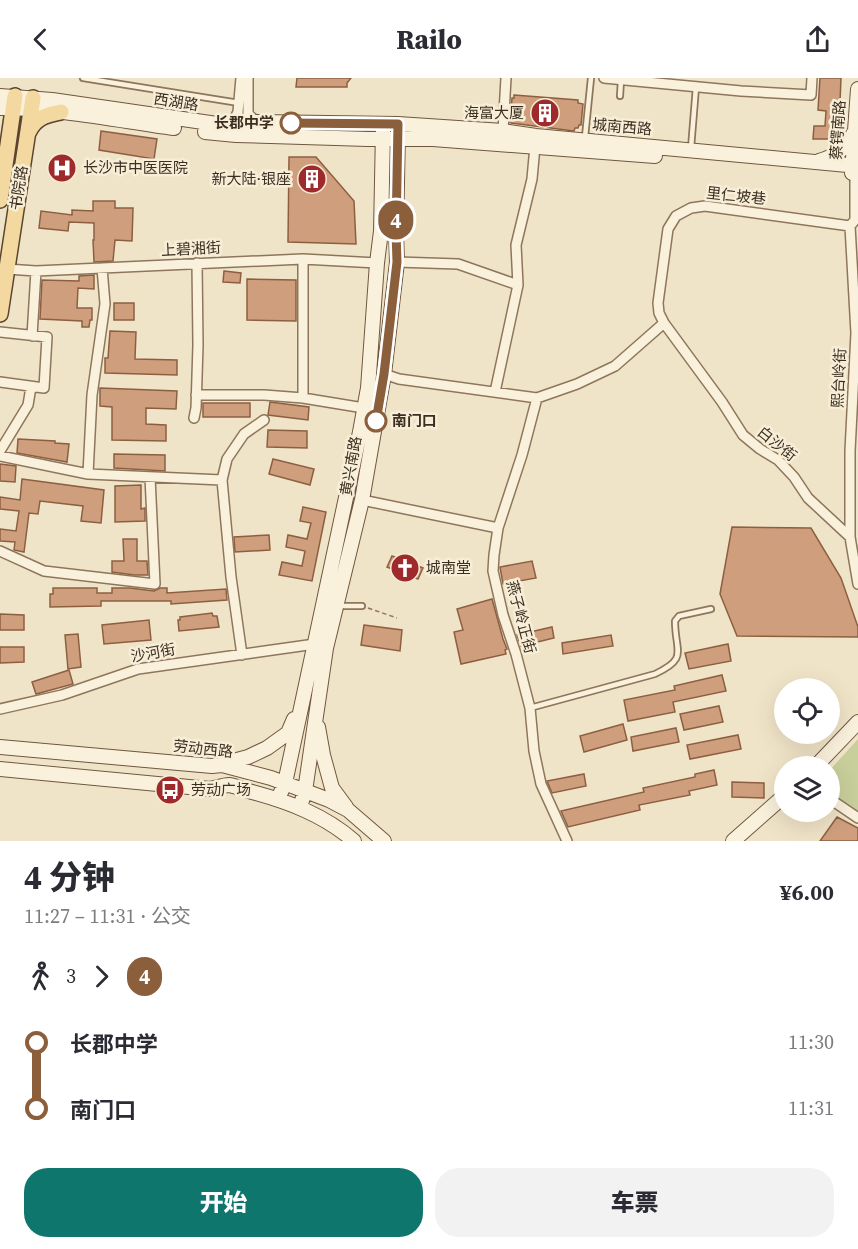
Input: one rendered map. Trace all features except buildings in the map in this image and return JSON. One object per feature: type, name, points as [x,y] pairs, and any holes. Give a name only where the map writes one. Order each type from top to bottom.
[{"type":"main road","name":"蔡锷南路","points":[[855,171],[858,89]]},
{"type":"main road","name":"西湖路","points":[[7,102],[210,124],[257,122],[383,124]]},
{"type":"main road","name":"书院路","points":[[0,200],[4,177],[7,102]]},
{"type":"main road","name":"西湖路","points":[[32,104],[60,112],[236,135],[383,140]]},
{"type":"main road","name":"书院路","points":[[0,314],[32,104]]},
{"type":"main road","points":[[27,136],[30,127],[42,116],[60,112]]},
{"type":"main road","name":"城南西路","points":[[383,124],[503,132],[815,162],[855,171]]},
{"type":"main road","name":"黄兴南路","points":[[300,807],[305,791],[326,648],[362,500],[371,409],[368,388],[381,231],[383,124]]},
{"type":"main road","name":"黄兴南路","points":[[278,799],[285,783],[315,644],[371,409],[384,374],[397,262],[398,124]]},
{"type":"main road","points":[[815,162],[837,154],[851,140],[855,130]]},
{"type":"main road","name":"城南西路","points":[[383,140],[433,138],[855,171]]},
{"type":"main road","points":[[397,168],[402,154],[410,146],[433,138]]},
{"type":"main road","points":[[349,139],[360,141],[371,147],[383,166]]},
{"type":"main road","points":[[0,148],[4,177]]},
{"type":"main road","points":[[222,765],[267,748],[288,733],[303,701]]},
{"type":"main road","points":[[317,707],[319,735],[332,788],[348,810]]},
{"type":"main road","points":[[826,756],[858,722]]},
{"type":"main road","points":[[835,756],[858,733]]},
{"type":"main road","name":"劳动西路","points":[[0,747],[212,766],[222,765],[285,783],[329,800],[348,810],[384,841]]},
{"type":"main road","points":[[0,769],[210,789],[228,785],[300,807],[340,829],[354,841]]},
{"type":"main road","points":[[733,841],[774,805]]},
{"type":"main road","points":[[744,841],[774,814]]},
{"type":"street","points":[[232,124],[237,116],[241,78]]},
{"type":"street","points":[[249,78],[248,112],[257,122]]},
{"type":"street","points":[[503,132],[507,78]]},
{"type":"street","points":[[604,78],[811,95],[812,78]]},
{"type":"street","points":[[495,392],[518,285],[516,245],[530,189],[535,146]]},
{"type":"street","name":"熙台岭街","points":[[855,171],[855,220],[850,226],[856,333],[850,451],[850,537],[858,584]]},
{"type":"street","name":"里仁坡巷","points":[[664,323],[659,313],[658,303],[668,229],[676,216],[691,208],[705,206],[850,226]]},
{"type":"street","points":[[303,259],[303,398]]},
{"type":"street","name":"上碧湘街","points":[[7,269],[36,271],[303,259],[377,262]]},
{"type":"street","points":[[397,262],[458,264],[518,285]]},
{"type":"street","points":[[194,418],[198,345],[197,263]]},
{"type":"street","points":[[88,474],[92,395],[105,304],[102,268]]},
{"type":"street","points":[[32,336],[36,271]]},
{"type":"street","points":[[384,374],[399,379],[537,398],[578,384],[615,366],[664,323]]},
{"type":"street","name":"白沙街","points":[[664,323],[722,402],[742,435],[778,460],[794,477],[808,498],[850,537]]},
{"type":"street","points":[[0,332],[47,337],[44,388],[0,382]]},
{"type":"street","points":[[0,451],[28,405],[32,387]]},
{"type":"street","points":[[196,395],[264,395],[303,398],[371,409]]},
{"type":"street","name":"燕子岭正街","points":[[537,398],[522,455],[498,528],[493,571],[503,615],[530,708],[534,751],[541,784],[567,841]]},
{"type":"street","points":[[242,655],[231,577],[222,480],[227,459],[244,434],[264,420]]},
{"type":"street","points":[[0,456],[88,474],[222,480]]},
{"type":"street","points":[[0,551],[44,571],[155,584],[150,477]]},
{"type":"street","points":[[362,500],[498,528]]},
{"type":"street","name":"沙河街","points":[[0,709],[62,695],[138,669],[315,644]]},
{"type":"street","points":[[840,805],[858,818]]},
{"type":"lane","points":[[83,78],[239,102]]},
{"type":"lane","points":[[585,140],[591,78]]},
{"type":"lane","points":[[620,96],[621,80]]},
{"type":"lane","points":[[690,150],[696,87]]},
{"type":"lane","points":[[336,606],[362,606]]},
{"type":"lane","points":[[530,708],[655,674],[671,667],[677,658],[675,621],[679,616],[711,609]]},
{"type":"path","points":[[362,606],[397,618]]},
{"type":"green space","points":[[858,739],[858,812],[840,799],[840,759]]},
{"type":"bus line","name":"4","points":[[291,123],[398,124],[397,262],[376,421]]},
{"type":"place","name":"海富大厦","points":[[545,113]]},
{"type":"place","name":"长郡中学","points":[[291,123]]},
{"type":"place","name":"长沙市中医医院","points":[[62,168]]},
{"type":"place","name":"新大陆·银座","points":[[312,179]]},
{"type":"place","name":"南门口","points":[[376,421]]},
{"type":"place","name":"城南堂","points":[[405,568]]},
{"type":"place","name":"劳动广场","points":[[170,790]]}]
